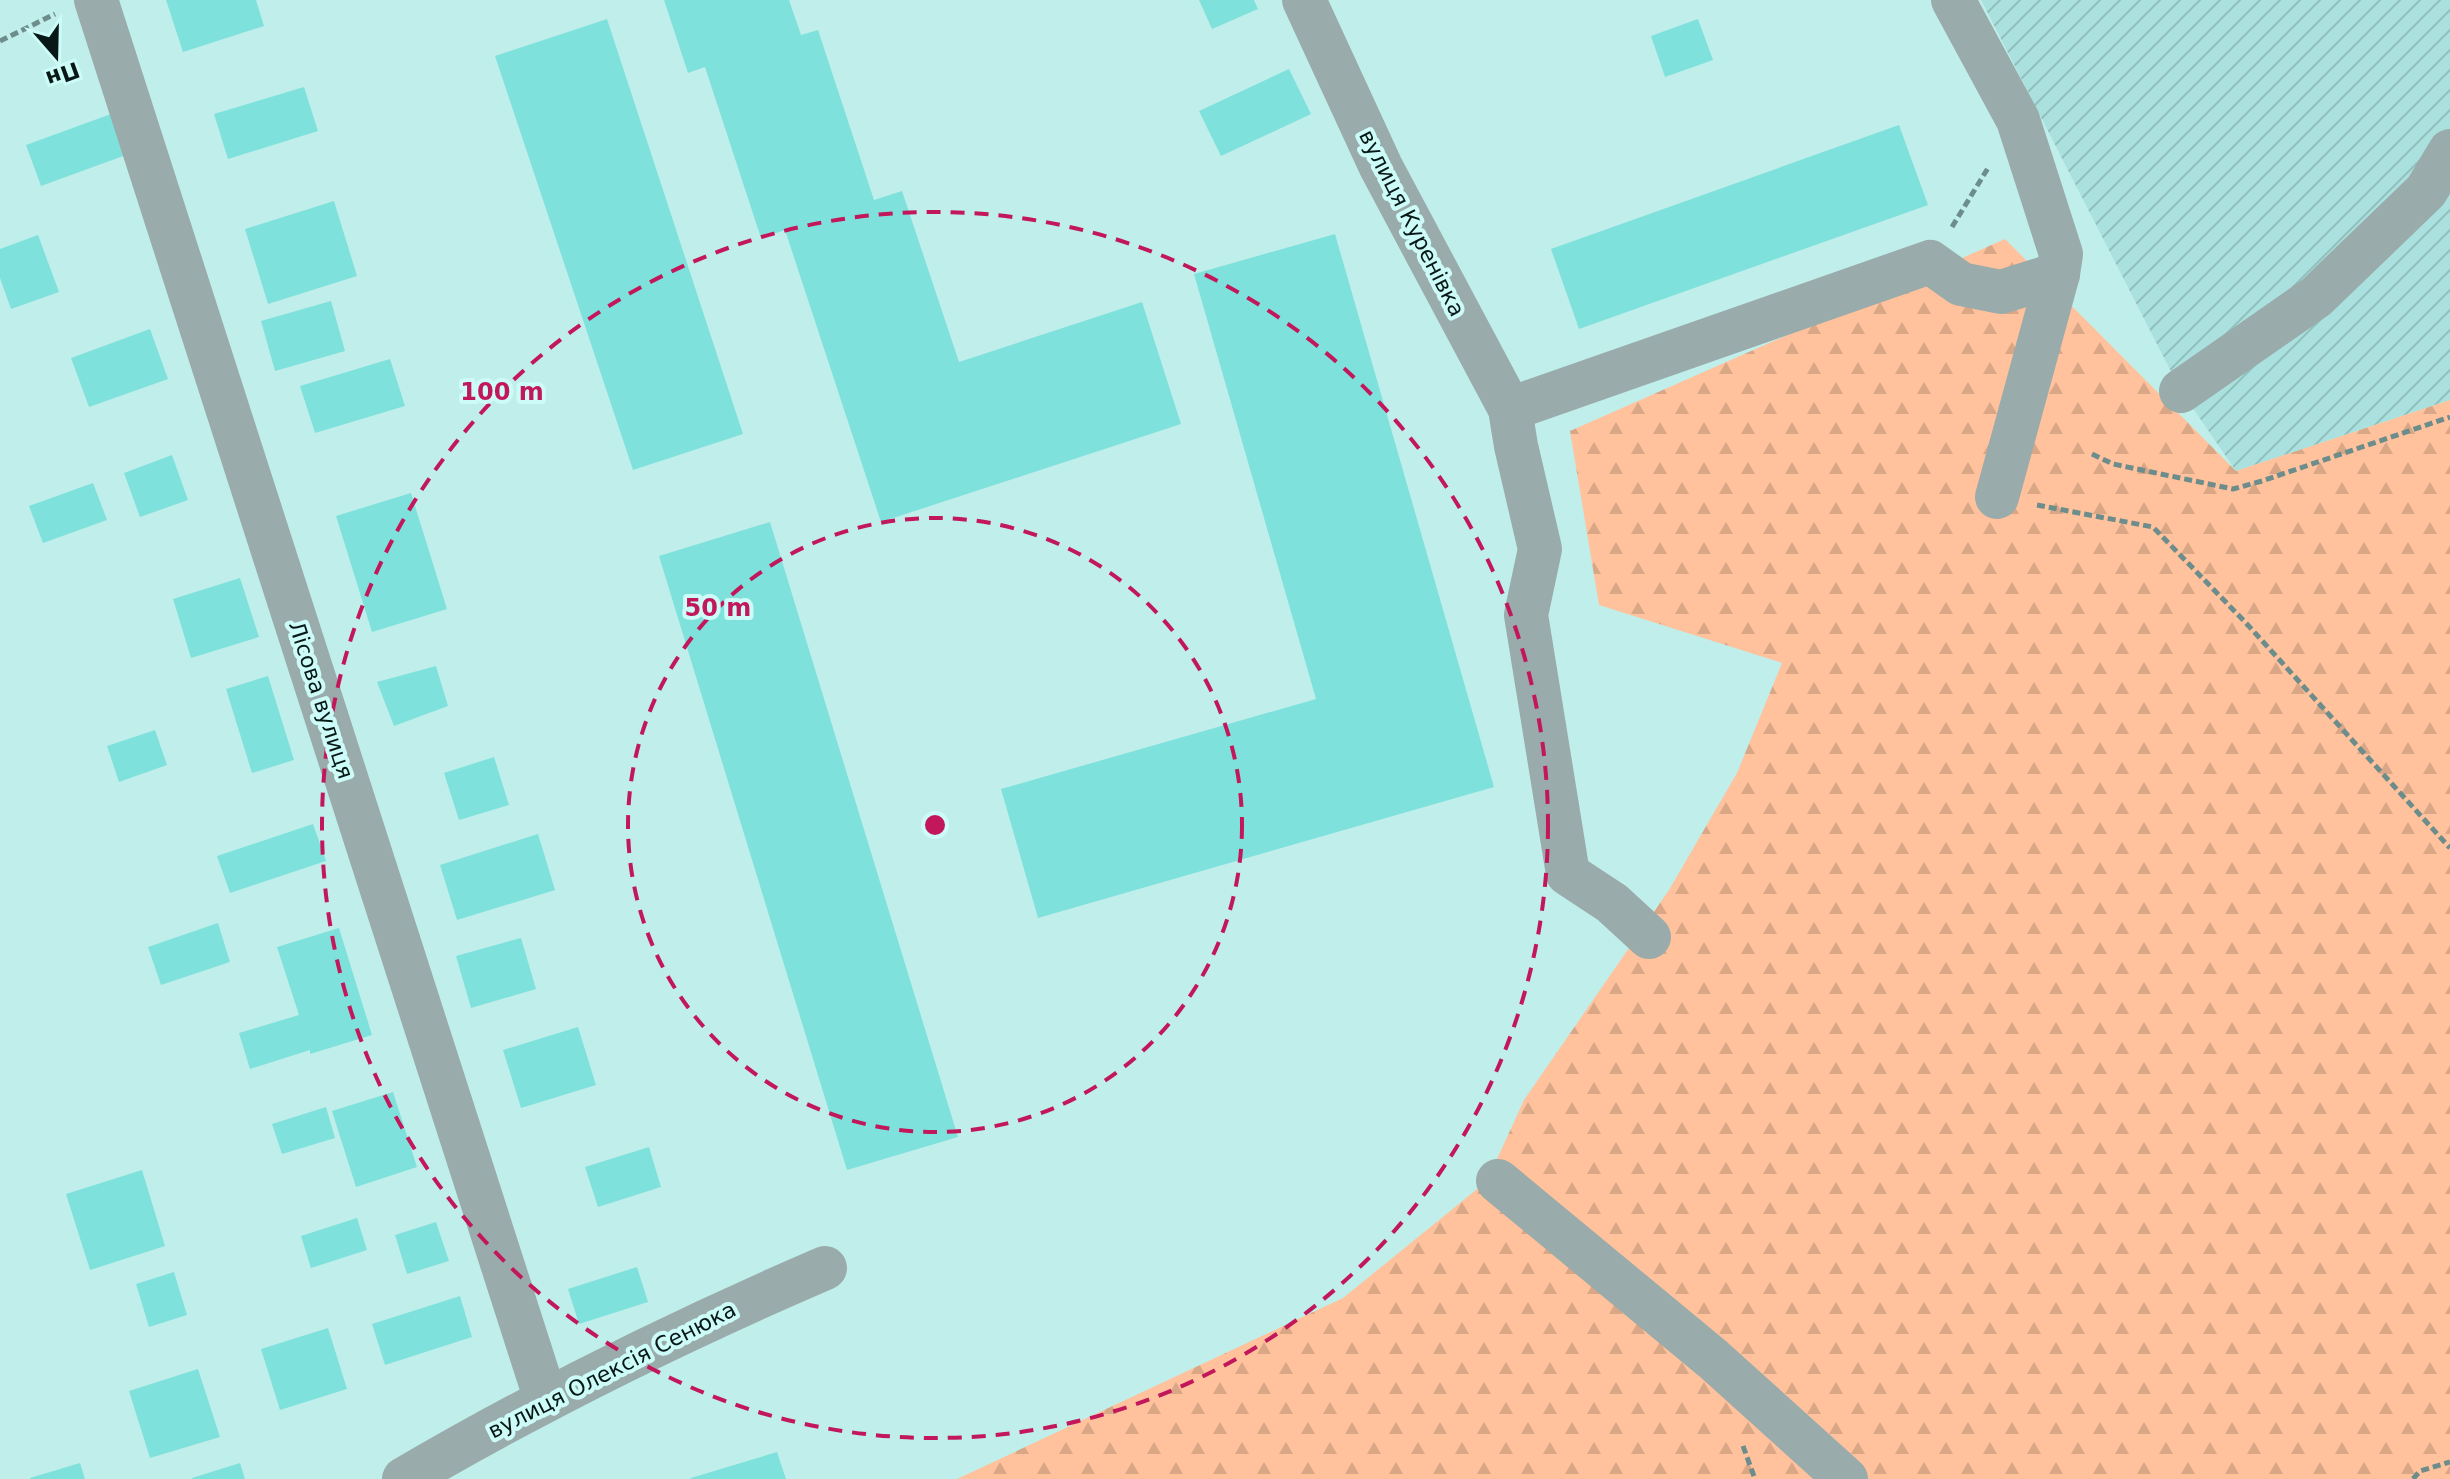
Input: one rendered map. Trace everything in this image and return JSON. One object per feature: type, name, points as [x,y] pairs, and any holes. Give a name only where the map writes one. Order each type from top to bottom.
[{"type":"street","name":"вулиця Куренівка","points":[[1304,0],[1381,167],[1513,428],[1540,549],[1526,615],[1568,874],[1612,903],[1649,937]]},
{"type":"street","points":[[1953,0],[2018,120],[2061,254],[1997,497]]},
{"type":"street","name":"Лісова вулиця","points":[[76,7],[546,1400]]},
{"type":"street","points":[[2181,391],[2316,297],[2426,191],[2450,151]]},
{"type":"street","points":[[1513,428],[1930,262],[1961,284],[2001,292],[2058,274]]},
{"type":"street","points":[[1498,1181],[1713,1359],[1846,1479]]},
{"type":"street","name":"вулиця Олексія Сенюка","points":[[404,1479],[546,1400],[753,1299],[825,1268]]},
{"type":"path","points":[[0,41],[76,7]]},
{"type":"path","points":[[1930,262],[2018,120]]},
{"type":"path","points":[[2092,454],[2113,464],[2233,489],[2450,417]]},
{"type":"path","points":[[1997,497],[2153,527],[2246,623],[2450,848]]},
{"type":"path","points":[[2413,1479],[2420,1471],[2450,1462]]},
{"type":"shaded area","points":[[1981,0],[2450,0],[2450,400],[2236,471],[2181,391]]},
{"type":"green space","points":[[2005,239],[2236,471],[2450,400],[2450,1479],[957,1479],[1343,1298],[1487,1181],[1524,1100],[1669,890],[1737,773],[1782,663],[1599,605],[1570,431]]},
{"type":"building","points":[[166,0],[256,0],[264,26],[183,52]]},
{"type":"building","points":[[664,0],[789,0],[801,35],[818,30],[874,200],[902,191],[959,362],[1142,302],[1181,424],[881,522],[785,230],[761,238],[705,67],[688,73]]},
{"type":"building","points":[[1199,0],[1254,0],[1258,9],[1212,29]]},
{"type":"building","points":[[607,19],[743,434],[633,470],[495,56]]},
{"type":"building","points":[[1698,19],[1713,60],[1665,77],[1651,36]]},
{"type":"building","points":[[1289,69],[1311,114],[1221,156],[1199,111]]},
{"type":"building","points":[[304,87],[318,131],[228,159],[214,114]]},
{"type":"building","points":[[111,114],[126,155],[41,186],[26,145]]},
{"type":"building","points":[[1899,125],[1928,205],[1579,329],[1551,249]]},
{"type":"building","points":[[334,201],[357,276],[268,304],[245,229]]},
{"type":"building","points":[[1335,234],[1494,787],[1038,918],[1001,789],[1316,699],[1194,274]]},
{"type":"building","points":[[38,235],[59,292],[11,309],[0,278],[0,249]]},
{"type":"building","points":[[331,301],[345,351],[275,371],[261,321]]},
{"type":"building","points":[[150,329],[168,379],[89,407],[71,358]]},
{"type":"building","points":[[390,359],[405,406],[315,433],[300,386]]},
{"type":"building","points":[[172,455],[188,500],[140,517],[124,473]]},
{"type":"building","points":[[93,483],[107,520],[43,543],[29,506]]},
{"type":"building","points":[[411,493],[447,609],[372,632],[336,516]]},
{"type":"building","points":[[770,522],[958,1137],[847,1170],[659,556]]},
{"type":"building","points":[[240,578],[259,637],[191,658],[173,599]]},
{"type":"building","points":[[436,666],[448,706],[394,726],[377,682]]},
{"type":"building","points":[[268,676],[294,760],[252,773],[226,689]]},
{"type":"building","points":[[155,730],[167,765],[119,782],[107,746]]},
{"type":"building","points":[[494,757],[509,805],[459,820],[444,773]]},
{"type":"building","points":[[313,824],[326,861],[230,893],[217,856]]},
{"type":"building","points":[[538,834],[555,890],[457,920],[440,865]]},
{"type":"building","points":[[218,923],[230,962],[161,985],[148,947]]},
{"type":"building","points":[[339,928],[372,1035],[250,1069],[239,1033],[299,1015],[277,947]]},
{"type":"building","points":[[521,938],[536,989],[471,1008],[456,956]]},
{"type":"building","points":[[578,1027],[596,1085],[521,1108],[503,1050]]},
{"type":"building","points":[[393,1092],[417,1167],[356,1187],[332,1111]]},
{"type":"building","points":[[326,1107],[335,1138],[282,1154],[272,1124]]},
{"type":"building","points":[[649,1147],[661,1187],[598,1207],[585,1167]]},
{"type":"building","points":[[142,1170],[165,1246],[90,1270],[66,1194]]},
{"type":"building","points":[[357,1218],[367,1250],[311,1268],[301,1236]]},
{"type":"building","points":[[436,1222],[449,1261],[407,1274],[395,1235]]},
{"type":"building","points":[[637,1267],[648,1302],[579,1324],[568,1289]]},
{"type":"building","points":[[174,1272],[187,1315],[149,1327],[136,1284]]},
{"type":"building","points":[[460,1296],[472,1337],[385,1365],[372,1324]]},
{"type":"building","points":[[328,1328],[347,1389],[280,1410],[261,1349]]},
{"type":"building","points":[[198,1369],[220,1437],[150,1458],[129,1391]]},
{"type":"building","points":[[777,1452],[786,1479],[691,1479],[691,1478]]},
{"type":"building","points":[[80,1463],[85,1479],[30,1479],[30,1478]]},
{"type":"building","points":[[240,1463],[245,1479],[192,1479],[192,1478]]}]
